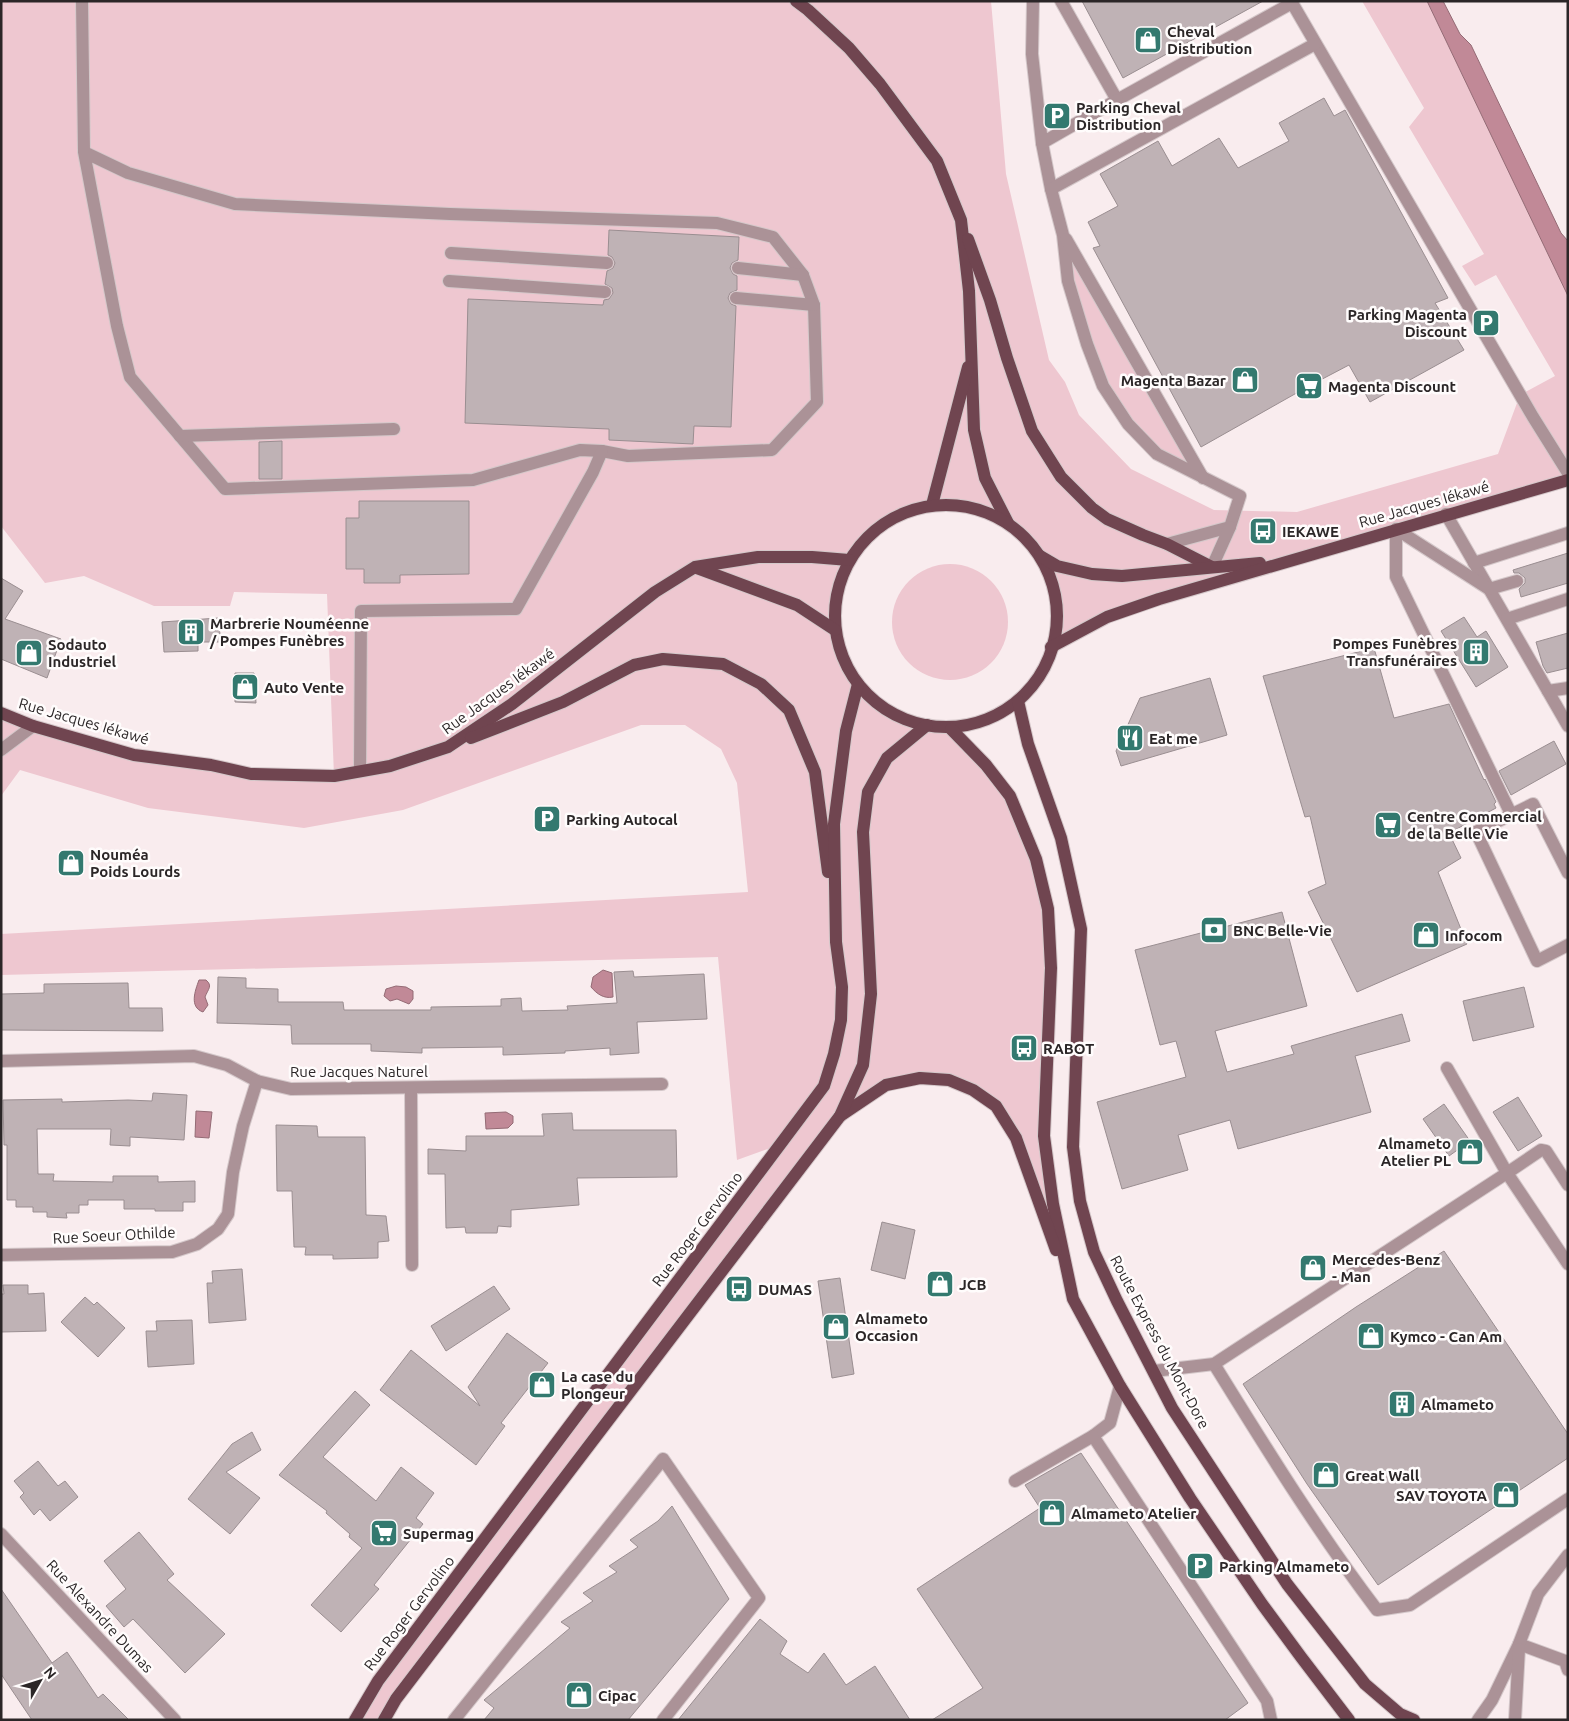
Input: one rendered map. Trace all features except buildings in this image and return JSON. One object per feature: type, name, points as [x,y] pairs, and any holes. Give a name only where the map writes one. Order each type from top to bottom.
[{"type":"main road","points":[[796,1],[849,48],[880,84],[937,161],[990,300],[1007,358],[1032,431],[1060,477],[1092,508],[1107,519],[1167,544],[1212,568]]},
{"type":"main road","points":[[961,220],[969,291],[974,430],[985,478],[1010,526]]},
{"type":"main road","points":[[932,505],[971,355]]},
{"type":"main road","name":"Rue Jacques Iékawé","points":[[1290,560],[1568,480]]},
{"type":"main road","points":[[932,505],[957,505],[994,516],[1010,526],[1021,534],[1039,556],[1050,575],[1057,613],[1055,636],[1039,674],[1018,701],[982,722],[951,729],[927,725],[888,711],[858,684],[841,654],[835,630],[837,592],[849,560],[883,523],[910,510],[932,505]]},
{"type":"main road","points":[[1039,556],[1057,566],[1092,574],[1122,576],[1290,560]]},
{"type":"main road","name":"Rue Jacques Iékawé","points":[[1,713],[33,726],[134,755],[211,764],[251,774],[334,776],[390,766],[448,747],[512,704],[655,592],[695,567],[758,557],[812,557],[849,560]]},
{"type":"main road","points":[[1051,648],[1107,616],[1290,560]]},
{"type":"main road","points":[[695,567],[797,605],[835,630]]},
{"type":"main road","points":[[448,747],[563,702],[634,665],[663,659],[722,664],[761,684],[789,710],[815,772],[836,942]]},
{"type":"main road","name":"Rue Roger Gervolino","points":[[355,1720],[378,1681],[824,1086],[834,1054],[841,1020],[842,987],[836,942],[834,824],[846,731],[858,684]]},
{"type":"main road","name":"Route Express du Mont-Dore","points":[[1018,701],[1028,744],[1060,838],[1081,929],[1073,1147],[1080,1201],[1094,1252],[1172,1408],[1287,1584],[1365,1684],[1400,1714],[1414,1720]]},
{"type":"main road","points":[[384,1720],[396,1699],[840,1116],[863,1065],[871,994],[863,832],[868,792],[887,758],[927,725]]},
{"type":"main road","points":[[951,729],[986,765],[1010,796],[1036,859],[1048,909],[1051,968],[1044,1136],[1053,1204],[1073,1299]]},
{"type":"main road","points":[[840,1116],[886,1085],[920,1078],[949,1080],[974,1090],[996,1106],[1016,1138],[1073,1299],[1120,1386],[1190,1498],[1262,1604],[1301,1658],[1350,1720]]},
{"type":"street","points":[[82,1],[84,152],[117,326],[130,377],[225,489],[473,480],[580,450],[602,451],[628,456],[772,450],[817,402],[814,305],[803,276],[773,237],[717,223],[450,214],[235,204],[128,173],[84,152]]},
{"type":"street","points":[[1033,1],[1032,54],[1042,143],[1063,235],[1068,280],[1086,344],[1103,386],[1128,424],[1157,454],[1240,496],[1230,527],[1212,568]]},
{"type":"street","points":[[1061,1],[1117,100]]},
{"type":"street","points":[[1042,143],[1292,2],[1314,44],[1568,472]]},
{"type":"street","points":[[1051,189],[1314,44]]},
{"type":"street","points":[[1063,235],[1204,479]]},
{"type":"street","points":[[451,253],[607,263]]},
{"type":"street","points":[[738,268],[803,276]]},
{"type":"street","points":[[449,281],[604,292]]},
{"type":"street","points":[[736,298],[814,305]]},
{"type":"street","points":[[180,436],[394,429]]},
{"type":"street","points":[[360,771],[361,611],[516,609],[594,472],[602,451]]},
{"type":"street","points":[[1446,514],[1568,726]]},
{"type":"street","points":[[1167,544],[1230,527]]},
{"type":"street","points":[[1396,529],[1489,589],[1517,581]]},
{"type":"street","points":[[1396,529],[1396,577],[1510,814]]},
{"type":"street","points":[[1474,563],[1568,533]]},
{"type":"street","points":[[1507,620],[1568,599]]},
{"type":"street","points":[[1548,691],[1568,688]]},
{"type":"street","points":[[1,750],[33,726]]},
{"type":"street","points":[[1568,873],[1534,804],[1476,832],[1537,961],[1568,945]]},
{"type":"street","name":"Rue Jacques Naturel","points":[[1,1061],[194,1056],[227,1065],[257,1082],[291,1089],[411,1089],[662,1084]]},
{"type":"street","points":[[1447,1068],[1507,1173],[1568,1264]]},
{"type":"street","name":"Rue Soeur Othilde","points":[[1,1255],[172,1252],[197,1244],[218,1229],[228,1214],[233,1172],[241,1135],[257,1082]]},
{"type":"street","points":[[411,1089],[412,1265]]},
{"type":"street","points":[[1154,1371],[1214,1364],[1541,1150],[1546,1151],[1568,1185]]},
{"type":"street","points":[[1214,1364],[1285,1477],[1348,1572],[1376,1610],[1410,1605],[1568,1499]]},
{"type":"street","points":[[1015,1481],[1093,1436],[1110,1423],[1120,1386]]},
{"type":"street","points":[[1093,1436],[1267,1700],[1271,1720]]},
{"type":"street","points":[[454,1720],[663,1459],[759,1598],[663,1720]]},
{"type":"street","name":"Rue Alexandre Dumas","points":[[1,1534],[175,1720]]},
{"type":"street","points":[[1478,1720],[1492,1700],[1519,1644],[1538,1594],[1568,1554]]},
{"type":"street","points":[[1519,1644],[1565,1661],[1568,1670]]},
{"type":"street","points":[[1515,1720],[1519,1644]]},
{"type":"shaded area","points":[[1,1],[991,1],[1006,174],[1049,360],[1065,382],[1079,415],[1131,469],[1214,510],[1297,512],[1498,454],[1520,395],[1555,376],[1496,275],[1475,286],[1462,266],[1484,254],[1409,127],[1424,108],[1362,1],[1427,1],[1568,296],[1568,480],[1446,514],[1346,538],[1290,560],[1159,599],[1051,647],[1055,636],[1057,613],[1049,575],[1039,556],[1021,534],[994,516],[957,505],[932,505],[910,510],[883,523],[849,560],[837,592],[835,630],[841,654],[858,684],[888,711],[927,725],[951,729],[1010,796],[1048,909],[1044,1136],[1073,1299],[1016,1138],[996,1106],[949,1080],[886,1085],[840,1116],[384,1720],[355,1720],[779,1145],[737,1160],[718,957],[1,975],[1,934],[748,892],[737,783],[721,749],[685,725],[641,725],[403,810],[304,828],[148,808],[20,770],[1,796],[1,713],[134,755],[211,765],[334,776],[327,594],[234,592],[230,606],[154,606],[84,576],[45,583],[1,526]]},
{"type":"shaded area","points":[[1427,1],[1443,1],[1460,34],[1471,45],[1561,233],[1568,241],[1568,296]]},
{"type":"shaded area","points":[[1063,235],[1204,479],[1157,454],[1128,424],[1087,344]]},
{"type":"shaded area","points":[[950,564],[972,568],[991,581],[1004,600],[1008,622],[1004,644],[991,663],[972,676],[950,680],[928,676],[909,663],[896,644],[892,622],[896,600],[909,581],[928,568]]},
{"type":"shaded area","points":[[603,970],[612,973],[613,997],[601,995],[591,987],[593,977]]},
{"type":"shaded area","points":[[199,980],[206,980],[210,986],[205,997],[208,1005],[203,1012],[196,1006],[194,998]]},
{"type":"shaded area","points":[[396,986],[406,987],[413,991],[413,999],[409,1004],[397,999],[390,1001],[384,996],[386,989]]},
{"type":"shaded area","points":[[196,1111],[212,1112],[209,1138],[195,1137]]},
{"type":"shaded area","points":[[506,1112],[513,1116],[513,1123],[508,1128],[486,1129],[485,1113]]},
{"type":"place","name":"Cheval Distribution","points":[[1148,40]]},
{"type":"place","name":"Parking Cheval Distribution","points":[[1057,116]]},
{"type":"place","name":"Parking Magenta Discount","points":[[1486,323]]},
{"type":"place","name":"Magenta Bazar","points":[[1245,380]]},
{"type":"place","name":"Magenta Discount","points":[[1309,386]]},
{"type":"place","name":"IEKAWE","points":[[1263,531]]},
{"type":"place","name":"Marbrerie Nouméenne / Pompes Funèbres","points":[[191,632]]},
{"type":"place","name":"Pompes Funèbres Transfunéraires","points":[[1476,652]]},
{"type":"place","name":"Sodauto Industriel","points":[[29,653]]},
{"type":"place","name":"Auto Vente","points":[[245,687]]},
{"type":"place","name":"Eat me","points":[[1130,738]]},
{"type":"place","name":"Parking Autocal","points":[[547,819]]},
{"type":"place","name":"Centre Commercial de la Belle Vie","points":[[1388,825]]},
{"type":"place","name":"Nouméa Poids Lourds","points":[[71,863]]},
{"type":"place","name":"BNC Belle-Vie","points":[[1214,930]]},
{"type":"place","name":"Infocom","points":[[1426,935]]},
{"type":"place","name":"RABOT","points":[[1024,1048]]},
{"type":"place","name":"Almameto Atelier PL","points":[[1470,1152]]},
{"type":"place","name":"Mercedes-Benz - Man","points":[[1313,1268]]},
{"type":"place","name":"JCB","points":[[940,1284]]},
{"type":"place","name":"DUMAS","points":[[739,1289]]},
{"type":"place","name":"Almameto Occasion","points":[[836,1327]]},
{"type":"place","name":"Kymco - Can Am","points":[[1371,1336]]},
{"type":"place","name":"La case du Plongeur","points":[[542,1385]]},
{"type":"place","name":"Almameto","points":[[1402,1404]]},
{"type":"place","name":"Great Wall","points":[[1326,1475]]},
{"type":"place","name":"SAV TOYOTA","points":[[1506,1495]]},
{"type":"place","name":"Almameto Atelier","points":[[1052,1513]]},
{"type":"place","name":"Supermag","points":[[384,1533]]},
{"type":"place","name":"Parking Almameto","points":[[1200,1566]]},
{"type":"place","name":"Cipac","points":[[579,1695]]}]
